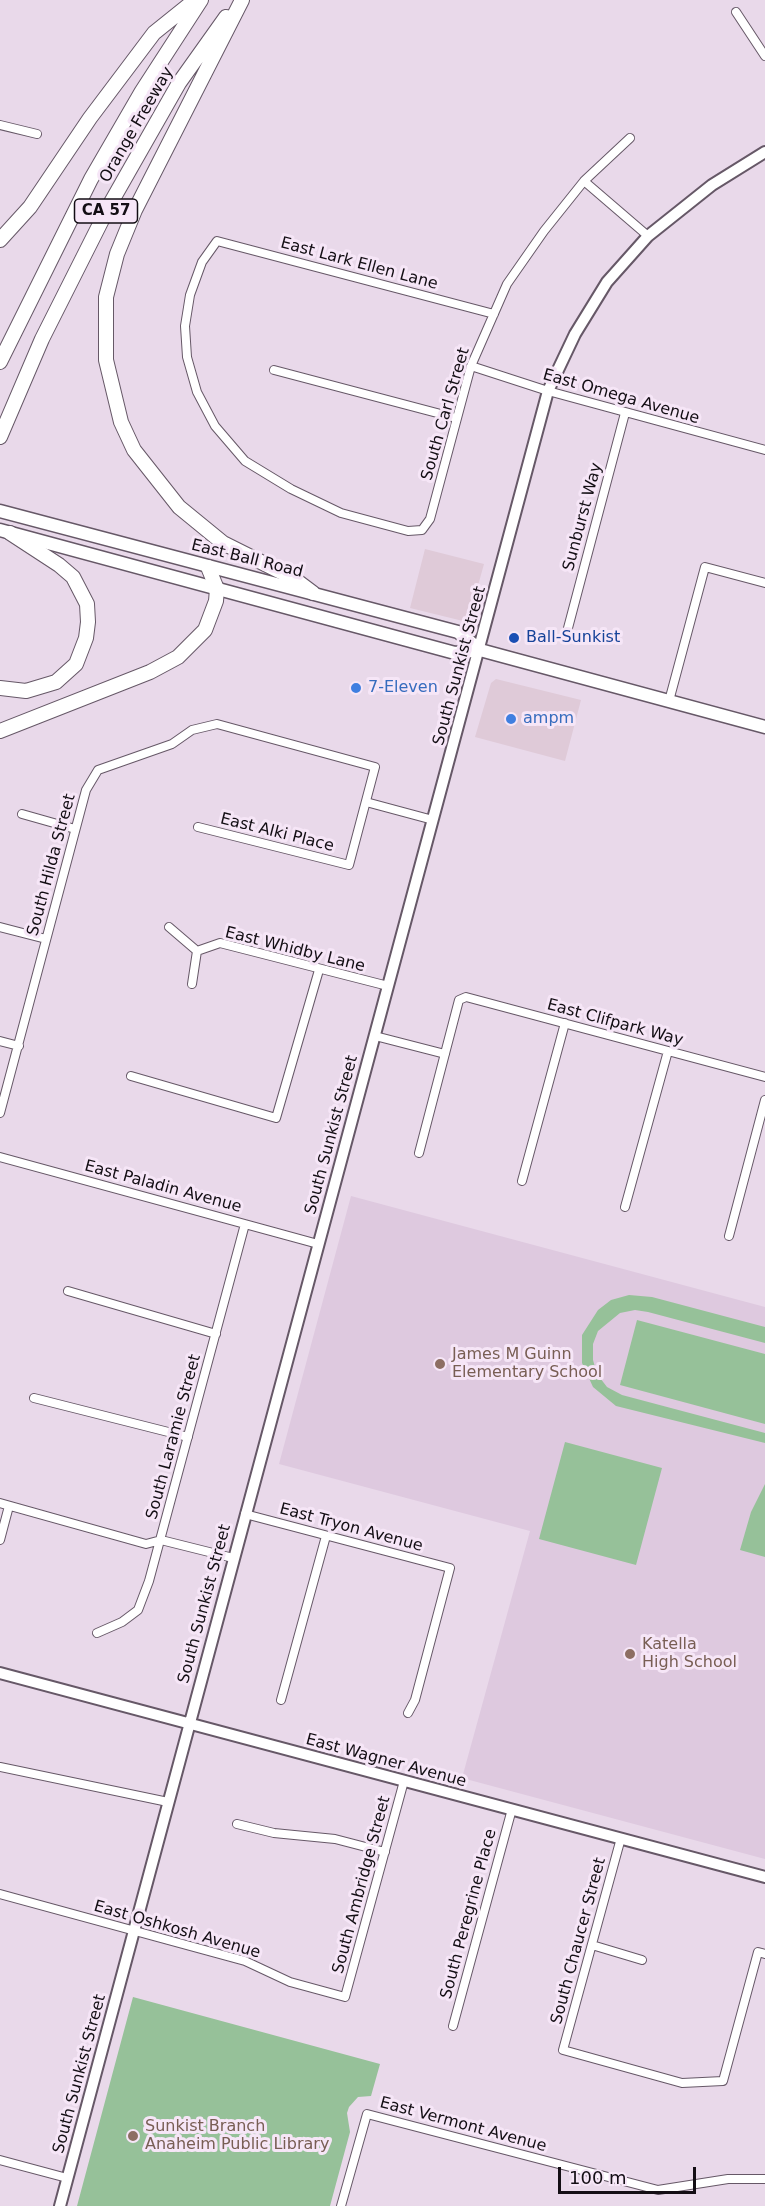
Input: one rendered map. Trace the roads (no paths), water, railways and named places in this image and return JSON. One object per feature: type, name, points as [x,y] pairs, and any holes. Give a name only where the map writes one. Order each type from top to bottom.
[{"type":"highway","points":[[0,240],[30,207],[90,118],[154,33],[195,0]]},
{"type":"highway","name":"Orange Freeway","points":[[0,362],[91,179],[142,91],[201,0]]},
{"type":"highway","name":"Orange Freeway","points":[[1,434],[42,339],[109,206],[179,83],[238,0]]},
{"type":"highway","points":[[242,0],[135,210],[117,254],[106,297],[106,360],[118,413],[134,450],[179,507],[223,543],[293,578],[312,593]]},
{"type":"highway","points":[[0,688],[26,692],[56,682],[76,664],[86,638],[88,622],[87,604],[73,577],[59,565],[5,532]]},
{"type":"highway","points":[[0,731],[150,672],[178,657],[205,630],[217,589],[208,567]]},
{"type":"main road","name":"East Ball Road","points":[[2,512],[458,632],[480,650]]},
{"type":"main road","name":"East Ball Road","points":[[5,532],[455,653],[480,650],[765,727]]},
{"type":"street","points":[[736,12],[765,56]]},
{"type":"street","points":[[0,126],[37,134]]},
{"type":"street","name":"South Carl Street","points":[[422,530],[430,519],[471,366],[507,284],[544,231],[585,181],[630,138]]},
{"type":"street","name":"South Sunkist Street","points":[[60,2206],[548,392],[575,334],[607,282],[648,236],[712,185],[765,152]]},
{"type":"street","points":[[585,181],[648,236]]},
{"type":"street","name":"East Lark Ellen Lane","points":[[422,530],[408,531],[341,513],[291,489],[245,460],[215,426],[197,392],[187,357],[185,326],[190,295],[202,262],[217,241],[494,314]]},
{"type":"street","name":"East Omega Avenue","points":[[471,366],[548,392],[765,450]]},
{"type":"street","points":[[274,370],[456,418]]},
{"type":"street","name":"Sunburst Way","points":[[568,628],[625,413]]},
{"type":"street","points":[[669,701],[705,567],[765,583]]},
{"type":"street","name":"South Hilda Street","points":[[0,1113],[86,790],[98,770],[172,744],[192,730],[217,724],[375,767],[366,802]]},
{"type":"street","points":[[366,802],[433,820]]},
{"type":"street","name":"East Alki Place","points":[[198,827],[349,866],[366,802]]},
{"type":"street","points":[[22,814],[75,829]]},
{"type":"street","points":[[0,927],[46,939]]},
{"type":"street","points":[[169,927],[197,951],[192,984]]},
{"type":"street","name":"East Whidby Lane","points":[[197,951],[220,943],[388,986]]},
{"type":"street","points":[[131,1076],[276,1118],[319,970]]},
{"type":"street","name":"East Clifpark Way","points":[[445,1054],[459,1000],[466,997],[765,1077]]},
{"type":"street","points":[[522,1180],[565,1023]]},
{"type":"street","points":[[375,1036],[445,1054],[419,1153]]},
{"type":"street","points":[[0,1041],[19,1046]]},
{"type":"street","points":[[624,1207],[668,1051]]},
{"type":"street","points":[[729,1236],[765,1100]]},
{"type":"street","name":"East Paladin Avenue","points":[[0,1157],[318,1244]]},
{"type":"street","name":"South Laramie Street","points":[[97,1633],[122,1622],[138,1610],[161,1540],[245,1224]]},
{"type":"street","points":[[68,1291],[216,1334]]},
{"type":"street","points":[[34,1398],[188,1437]]},
{"type":"street","points":[[0,1503],[146,1544],[161,1540],[233,1558]]},
{"type":"street","points":[[0,1540],[9,1506]]},
{"type":"street","name":"East Tryon Avenue","points":[[245,1514],[450,1568],[415,1700],[408,1713]]},
{"type":"street","points":[[281,1700],[326,1536]]},
{"type":"street","name":"East Wagner Avenue","points":[[0,1673],[765,1877]]},
{"type":"street","points":[[0,1767],[168,1802]]},
{"type":"street","name":"South Ambridge Street","points":[[345,1997],[404,1781]]},
{"type":"street","name":"South Peregrine Place","points":[[453,2026],[512,1809]]},
{"type":"street","points":[[237,1824],[274,1833],[335,1839],[385,1852]]},
{"type":"street","name":"South Chaucer Street","points":[[621,1838],[563,2050],[682,2083],[723,2081],[761,1953]]},
{"type":"street","name":"East Oshkosh Avenue","points":[[0,1894],[244,1960],[291,1982],[345,1997]]},
{"type":"street","points":[[592,1945],[642,1960]]},
{"type":"street","name":"East Vermont Avenue","points":[[341,2206],[366,2114],[658,2190],[728,2179],[765,2179]]},
{"type":"street","points":[[0,2160],[67,2178]]},
{"type":"place","name":"Ball-Sunkist","points":[[514,638]]},
{"type":"place","name":"7-Eleven","points":[[356,688]]},
{"type":"place","name":"ampm","points":[[511,719]]},
{"type":"place","name":"James M Guinn Elementary School","points":[[440,1364]]},
{"type":"place","name":"Katella High School","points":[[630,1654]]},
{"type":"place","name":"Sunkist Branch Anaheim Public Library","points":[[133,2136]]}]
